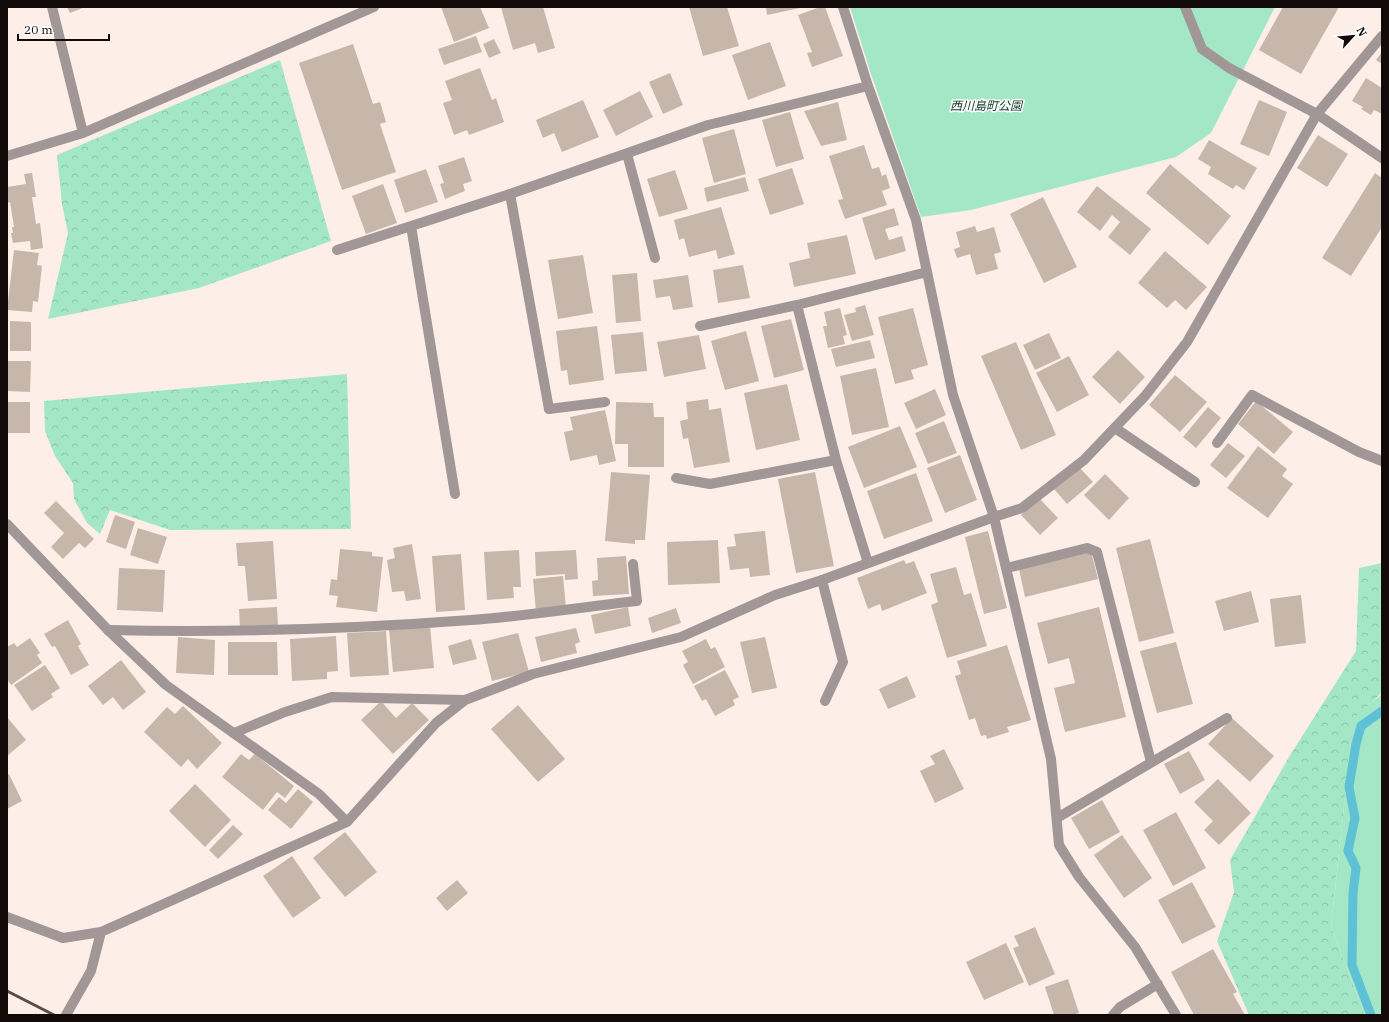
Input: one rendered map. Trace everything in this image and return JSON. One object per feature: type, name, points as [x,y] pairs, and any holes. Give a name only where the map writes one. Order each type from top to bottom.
[{"type":"street","points":[[52,7],[83,133]]},
{"type":"street","points":[[7,156],[83,133],[374,7]]},
{"type":"street","points":[[843,7],[868,86],[916,220],[953,395],[994,517],[1051,759],[1059,844],[1079,877],[1135,947],[1176,1015]]},
{"type":"street","points":[[1185,7],[1202,49],[1229,68],[1317,114],[1382,158]]},
{"type":"street","points":[[7,917],[63,938],[101,932],[347,822],[436,723],[465,700],[532,674],[681,637],[775,595],[822,580],[1022,508],[1084,460],[1145,396],[1187,342],[1317,114],[1382,36]]},
{"type":"street","points":[[337,250],[510,194],[708,125],[868,86]]},
{"type":"street","points":[[627,154],[655,258]]},
{"type":"street","points":[[510,194],[549,410],[605,402]]},
{"type":"street","points":[[411,226],[455,494]]},
{"type":"street","points":[[700,326],[797,305],[927,272]]},
{"type":"street","points":[[797,305],[836,460],[868,563]]},
{"type":"street","points":[[1217,443],[1252,395],[1359,452],[1382,461]]},
{"type":"street","points":[[1115,428],[1195,482]]},
{"type":"street","points":[[676,478],[710,484],[836,460]]},
{"type":"street","points":[[7,524],[108,630],[166,685],[319,794],[347,822]]},
{"type":"street","points":[[1007,568],[1087,548],[1097,552],[1151,762]]},
{"type":"street","points":[[108,630],[171,632],[290,630],[473,620],[637,601],[633,564]]},
{"type":"street","points":[[822,580],[843,662],[825,701]]},
{"type":"street","points":[[234,733],[285,712],[332,697],[465,700]]},
{"type":"street","points":[[1057,818],[1227,718]]},
{"type":"street","points":[[66,1015],[90,971],[101,932]]},
{"type":"street","points":[[1113,1015],[1120,1007],[1158,984]]},
{"type":"green space","name":"西川島町公園","points":[[850,7],[1275,7],[1211,133],[1176,157],[971,210],[921,217],[871,74]]},
{"type":"green space","points":[[280,60],[331,241],[199,288],[48,319],[68,233],[62,204],[57,155]]},
{"type":"green space","points":[[347,374],[351,529],[170,530],[110,510],[100,534],[87,523],[74,499],[73,483],[55,456],[45,431],[44,401]]},
{"type":"green space","points":[[1382,563],[1382,692],[1356,719],[1347,778],[1331,927],[1365,1015],[1249,1015],[1217,941],[1234,892],[1230,860],[1289,757],[1356,651],[1359,568]]},
{"type":"green space","points":[[1382,694],[1382,1015],[1365,1015],[1331,927],[1347,778],[1350,721]]},
{"type":"building","points":[[67,7],[85,7],[70,13]]},
{"type":"building","points":[[441,7],[480,7],[489,28],[454,42]]},
{"type":"building","points":[[501,7],[543,7],[555,48],[538,53],[535,43],[513,50]]},
{"type":"building","points":[[689,7],[727,7],[739,46],[703,56]]},
{"type":"building","points":[[766,7],[800,7],[800,8],[767,15]]},
{"type":"building","points":[[820,7],[825,7],[843,56],[812,67],[807,53],[812,52],[798,15]]},
{"type":"building","points":[[1283,7],[1339,7],[1301,74],[1259,50]]},
{"type":"building","points":[[476,36],[482,52],[444,65],[438,49]]},
{"type":"building","points":[[494,39],[501,53],[489,58],[483,44]]},
{"type":"building","points":[[770,42],[786,86],[748,100],[732,55]]},
{"type":"building","points":[[353,44],[373,104],[380,102],[386,122],[380,124],[396,172],[342,190],[299,63]]},
{"type":"building","points":[[1382,52],[1382,64],[1376,60]]},
{"type":"building","points":[[480,68],[492,100],[496,98],[504,122],[469,135],[467,130],[454,135],[443,103],[452,100],[445,81]]},
{"type":"building","points":[[670,73],[683,105],[663,114],[649,82]]},
{"type":"building","points":[[1366,78],[1382,88],[1382,114],[1374,110],[1371,115],[1361,109],[1363,107],[1352,101]]},
{"type":"building","points":[[640,91],[653,117],[616,136],[603,110]]},
{"type":"building","points":[[583,100],[599,137],[562,152],[554,133],[543,138],[536,120]]},
{"type":"building","points":[[1259,100],[1287,112],[1269,156],[1240,144]]},
{"type":"building","points":[[838,102],[847,140],[821,146],[804,111]]},
{"type":"building","points":[[790,112],[804,159],[776,167],[762,120]]},
{"type":"building","points":[[734,129],[746,174],[714,183],[702,138]]},
{"type":"building","points":[[1318,135],[1348,154],[1327,187],[1297,168]]},
{"type":"building","points":[[1209,140],[1257,168],[1244,190],[1236,185],[1233,189],[1208,174],[1211,167],[1198,159]]},
{"type":"building","points":[[864,145],[872,169],[879,167],[882,176],[886,174],[890,188],[882,191],[887,205],[845,219],[838,200],[843,199],[829,156]]},
{"type":"building","points":[[464,157],[472,181],[463,184],[465,191],[445,199],[440,184],[444,183],[438,166]]},
{"type":"building","points":[[1170,164],[1231,216],[1208,245],[1146,193]]},
{"type":"building","points":[[792,168],[804,204],[770,215],[758,179]]},
{"type":"building","points":[[426,169],[438,202],[405,213],[394,180]]},
{"type":"building","points":[[675,170],[688,209],[659,217],[647,179]]},
{"type":"building","points":[[32,173],[36,197],[32,197],[36,224],[40,223],[43,248],[31,250],[30,241],[13,243],[11,233],[13,233],[12,227],[14,227],[10,202],[7,203],[7,187],[26,184],[24,174]]},
{"type":"building","points":[[1375,173],[1382,178],[1382,227],[1351,276],[1322,258]]},
{"type":"building","points":[[745,177],[749,191],[707,202],[704,188]]},
{"type":"building","points":[[383,184],[397,223],[366,234],[352,196]]},
{"type":"building","points":[[1097,186],[1151,229],[1130,255],[1108,237],[1120,222],[1112,215],[1100,231],[1077,212]]},
{"type":"building","points":[[1043,197],[1077,267],[1044,283],[1010,214]]},
{"type":"building","points":[[721,207],[735,254],[718,259],[716,250],[689,257],[684,238],[679,240],[674,220]]},
{"type":"building","points":[[894,208],[899,225],[885,229],[889,240],[902,236],[906,251],[875,260],[862,218]]},
{"type":"building","points":[[975,226],[977,232],[994,227],[1001,252],[994,254],[998,269],[976,275],[970,254],[957,258],[954,249],[960,247],[956,232]]},
{"type":"building","points":[[847,235],[856,274],[794,287],[789,263],[810,258],[807,243]]},
{"type":"building","points":[[14,250],[39,253],[37,265],[42,266],[38,302],[33,301],[32,312],[7,310]]},
{"type":"building","points":[[1165,251],[1207,287],[1186,310],[1175,300],[1167,308],[1138,283]]},
{"type":"building","points":[[583,255],[593,313],[558,319],[548,260]]},
{"type":"building","points":[[743,265],[750,298],[718,303],[713,270]]},
{"type":"building","points":[[637,273],[641,321],[616,323],[612,275]]},
{"type":"building","points":[[688,275],[693,307],[673,310],[670,296],[656,298],[653,280]]},
{"type":"building","points":[[865,305],[874,335],[852,341],[844,315],[856,312],[855,308]]},
{"type":"building","points":[[840,308],[847,335],[843,336],[845,344],[828,348],[823,326],[827,326],[824,312]]},
{"type":"building","points":[[913,308],[928,365],[911,370],[914,379],[895,384],[878,317]]},
{"type":"building","points":[[791,319],[804,370],[774,378],[761,326]]},
{"type":"building","points":[[10,321],[31,322],[31,351],[10,351]]},
{"type":"building","points":[[597,326],[604,380],[569,385],[567,370],[561,371],[556,331]]},
{"type":"building","points":[[746,331],[759,381],[725,390],[711,341]]},
{"type":"building","points":[[643,332],[647,371],[615,374],[611,335]]},
{"type":"building","points":[[1049,333],[1061,358],[1035,370],[1023,345]]},
{"type":"building","points":[[699,335],[706,369],[664,377],[657,342]]},
{"type":"building","points":[[870,340],[875,358],[836,367],[831,349]]},
{"type":"building","points":[[1016,342],[1056,435],[1021,450],[981,356]]},
{"type":"building","points":[[1118,350],[1145,377],[1120,404],[1092,377]]},
{"type":"building","points":[[1069,356],[1089,395],[1057,412],[1036,373]]},
{"type":"building","points":[[8,361],[31,361],[30,392],[7,391]]},
{"type":"building","points":[[876,368],[889,427],[852,435],[840,376]]},
{"type":"building","points":[[1175,375],[1207,402],[1180,432],[1149,405]]},
{"type":"building","points":[[787,384],[800,440],[756,450],[744,393]]},
{"type":"building","points":[[935,389],[946,415],[916,429],[904,403]]},
{"type":"building","points":[[708,399],[709,410],[721,408],[730,462],[694,468],[688,438],[683,439],[680,421],[688,419],[686,402]]},
{"type":"building","points":[[1256,401],[1293,432],[1274,454],[1238,424]]},
{"type":"building","points":[[8,402],[30,402],[30,433],[8,433]]},
{"type":"building","points":[[616,402],[653,403],[654,417],[664,417],[664,467],[628,467],[628,444],[615,444]]},
{"type":"building","points":[[1208,407],[1221,418],[1196,448],[1183,437]]},
{"type":"building","points":[[605,410],[616,461],[599,465],[597,455],[570,461],[564,432],[573,430],[570,417]]},
{"type":"building","points":[[944,421],[957,453],[928,464],[915,433]]},
{"type":"building","points":[[900,426],[917,467],[864,488],[848,447]]},
{"type":"building","points":[[1228,443],[1245,456],[1226,478],[1210,465]]},
{"type":"building","points":[[1258,446],[1287,469],[1282,476],[1293,484],[1268,518],[1227,488]]},
{"type":"building","points":[[960,455],[977,500],[945,513],[927,468]]},
{"type":"building","points":[[1079,467],[1093,482],[1067,504],[1054,489]]},
{"type":"building","points":[[611,472],[650,475],[645,540],[635,540],[635,544],[605,541]]},
{"type":"building","points":[[815,472],[834,566],[796,573],[778,479]]},
{"type":"building","points":[[916,473],[933,521],[884,539],[867,491]]},
{"type":"building","points":[[1105,474],[1129,498],[1109,520],[1084,495]]},
{"type":"building","points":[[1039,498],[1058,518],[1040,535],[1021,515]]},
{"type":"building","points":[[56,501],[94,539],[85,548],[79,543],[63,559],[51,547],[64,533],[44,513]]},
{"type":"building","points":[[115,515],[135,522],[126,549],[106,542]]},
{"type":"building","points":[[138,528],[167,537],[158,564],[130,555]]},
{"type":"building","points":[[765,531],[770,575],[750,577],[749,568],[730,570],[727,547],[736,546],[734,534]]},
{"type":"building","points":[[988,531],[1007,608],[984,614],[965,537]]},
{"type":"building","points":[[1150,539],[1174,633],[1139,642],[1116,548]]},
{"type":"building","points":[[718,540],[720,583],[668,585],[667,542]]},
{"type":"building","points":[[273,541],[277,599],[248,601],[245,566],[238,566],[236,543]]},
{"type":"building","points":[[412,544],[421,599],[406,601],[404,591],[392,592],[387,560],[395,558],[393,548]]},
{"type":"building","points":[[340,549],[372,552],[372,556],[383,557],[377,612],[336,607],[338,596],[329,595],[331,579],[337,580]]},
{"type":"building","points":[[519,550],[521,587],[513,587],[514,598],[487,600],[484,552]]},
{"type":"building","points":[[576,550],[578,579],[565,580],[565,574],[536,576],[535,552]]},
{"type":"building","points":[[1091,551],[1098,579],[1025,597],[1019,569]]},
{"type":"building","points":[[461,554],[465,610],[436,612],[432,556]]},
{"type":"building","points":[[626,556],[629,594],[593,596],[592,581],[598,580],[597,558]]},
{"type":"building","points":[[904,560],[906,564],[914,561],[927,593],[882,611],[880,604],[868,609],[857,578]]},
{"type":"building","points":[[956,567],[964,595],[971,593],[987,646],[947,658],[931,605],[938,602],[930,574]]},
{"type":"building","points":[[119,568],[165,570],[163,612],[117,610]]},
{"type":"building","points":[[563,576],[566,608],[536,611],[533,579]]},
{"type":"building","points":[[1251,591],[1259,622],[1224,631],[1215,601]]},
{"type":"building","points":[[1301,595],[1306,643],[1275,647],[1270,599]]},
{"type":"building","points":[[277,607],[278,626],[240,628],[239,609]]},
{"type":"building","points":[[628,607],[631,626],[595,634],[591,615]]},
{"type":"building","points":[[1099,607],[1126,717],[1065,732],[1054,688],[1075,683],[1069,658],[1048,664],[1037,623]]},
{"type":"building","points":[[676,608],[681,623],[652,633],[648,618]]},
{"type":"building","points":[[68,620],[81,644],[78,646],[89,665],[71,675],[55,646],[52,647],[44,634]]},
{"type":"building","points":[[430,626],[434,668],[393,672],[389,629]]},
{"type":"building","points":[[576,628],[580,642],[575,644],[577,653],[541,662],[535,637]]},
{"type":"building","points":[[386,631],[389,675],[350,677],[347,633]]},
{"type":"building","points":[[518,633],[529,672],[492,681],[482,642]]},
{"type":"building","points":[[336,636],[338,671],[327,672],[327,679],[292,681],[290,639]]},
{"type":"building","points":[[178,637],[215,640],[214,675],[176,673]]},
{"type":"building","points":[[765,637],[777,688],[752,693],[740,642]]},
{"type":"building","points":[[30,638],[40,653],[37,655],[42,663],[11,685],[7,679],[7,647],[14,643],[17,647]]},
{"type":"building","points":[[471,639],[477,659],[453,665],[448,646]]},
{"type":"building","points":[[706,639],[711,649],[715,647],[725,667],[693,684],[683,665],[688,662],[682,651]]},
{"type":"building","points":[[228,642],[277,642],[278,675],[228,675]]},
{"type":"building","points":[[1176,642],[1193,704],[1157,713],[1140,651]]},
{"type":"building","points":[[1007,645],[1031,720],[1007,727],[1009,732],[987,739],[986,735],[981,736],[975,718],[969,720],[955,676],[961,674],[957,661]]},
{"type":"building","points":[[121,660],[146,692],[123,710],[113,697],[103,705],[88,686]]},
{"type":"building","points":[[45,665],[60,688],[51,694],[53,697],[32,711],[14,685]]},
{"type":"building","points":[[725,670],[739,697],[733,700],[735,705],[715,716],[706,699],[702,701],[694,686]]},
{"type":"building","points":[[907,676],[916,697],[888,709],[879,689]]},
{"type":"building","points":[[381,701],[396,718],[412,703],[429,720],[393,754],[361,720]]},
{"type":"building","points":[[518,705],[565,759],[538,782],[491,729]]},
{"type":"building","points":[[183,706],[222,743],[197,769],[188,759],[181,767],[144,732],[167,707],[175,714]]},
{"type":"building","points":[[7,717],[26,740],[7,756]]},
{"type":"building","points":[[1232,718],[1274,756],[1250,782],[1208,744]]},
{"type":"building","points":[[944,749],[964,789],[935,803],[920,771],[935,764],[930,756]]},
{"type":"building","points":[[1189,751],[1205,780],[1180,794],[1164,764]]},
{"type":"building","points":[[241,754],[249,760],[255,754],[294,786],[285,798],[277,792],[263,810],[222,777]]},
{"type":"building","points":[[9,774],[22,801],[7,809],[7,775]]},
{"type":"building","points":[[1218,779],[1251,813],[1219,845],[1204,830],[1213,821],[1194,802]]},
{"type":"building","points":[[195,784],[231,820],[205,847],[169,811]]},
{"type":"building","points":[[298,789],[313,802],[291,829],[268,810],[279,797],[286,803]]},
{"type":"building","points":[[1102,800],[1120,832],[1089,849],[1071,818]]},
{"type":"building","points":[[1176,812],[1206,868],[1173,886],[1143,830]]},
{"type":"building","points":[[233,825],[243,834],[218,859],[209,850]]},
{"type":"building","points":[[345,832],[377,872],[345,897],[313,858]]},
{"type":"building","points":[[1122,835],[1152,878],[1124,898],[1094,855]]},
{"type":"building","points":[[292,856],[321,898],[293,918],[263,876]]},
{"type":"building","points":[[457,880],[468,893],[447,911],[436,898]]},
{"type":"building","points":[[1192,882],[1216,927],[1182,944],[1158,900]]},
{"type":"building","points":[[1035,927],[1055,974],[1029,986],[1013,948],[1019,946],[1014,936]]},
{"type":"building","points":[[1006,943],[1024,982],[984,1000],[966,962]]},
{"type":"building","points":[[1213,949],[1237,992],[1233,994],[1245,1015],[1194,1015],[1171,972]]},
{"type":"building","points":[[1068,979],[1079,1013],[1072,1015],[1054,1015],[1045,987]]},
{"type":"waterway","points":[[1371,1015],[1352,965],[1353,893],[1356,868],[1348,851],[1355,818],[1349,787],[1356,744],[1361,726],[1382,711]]},
{"type":"railway","points":[[7,991],[54,1015]]}]
